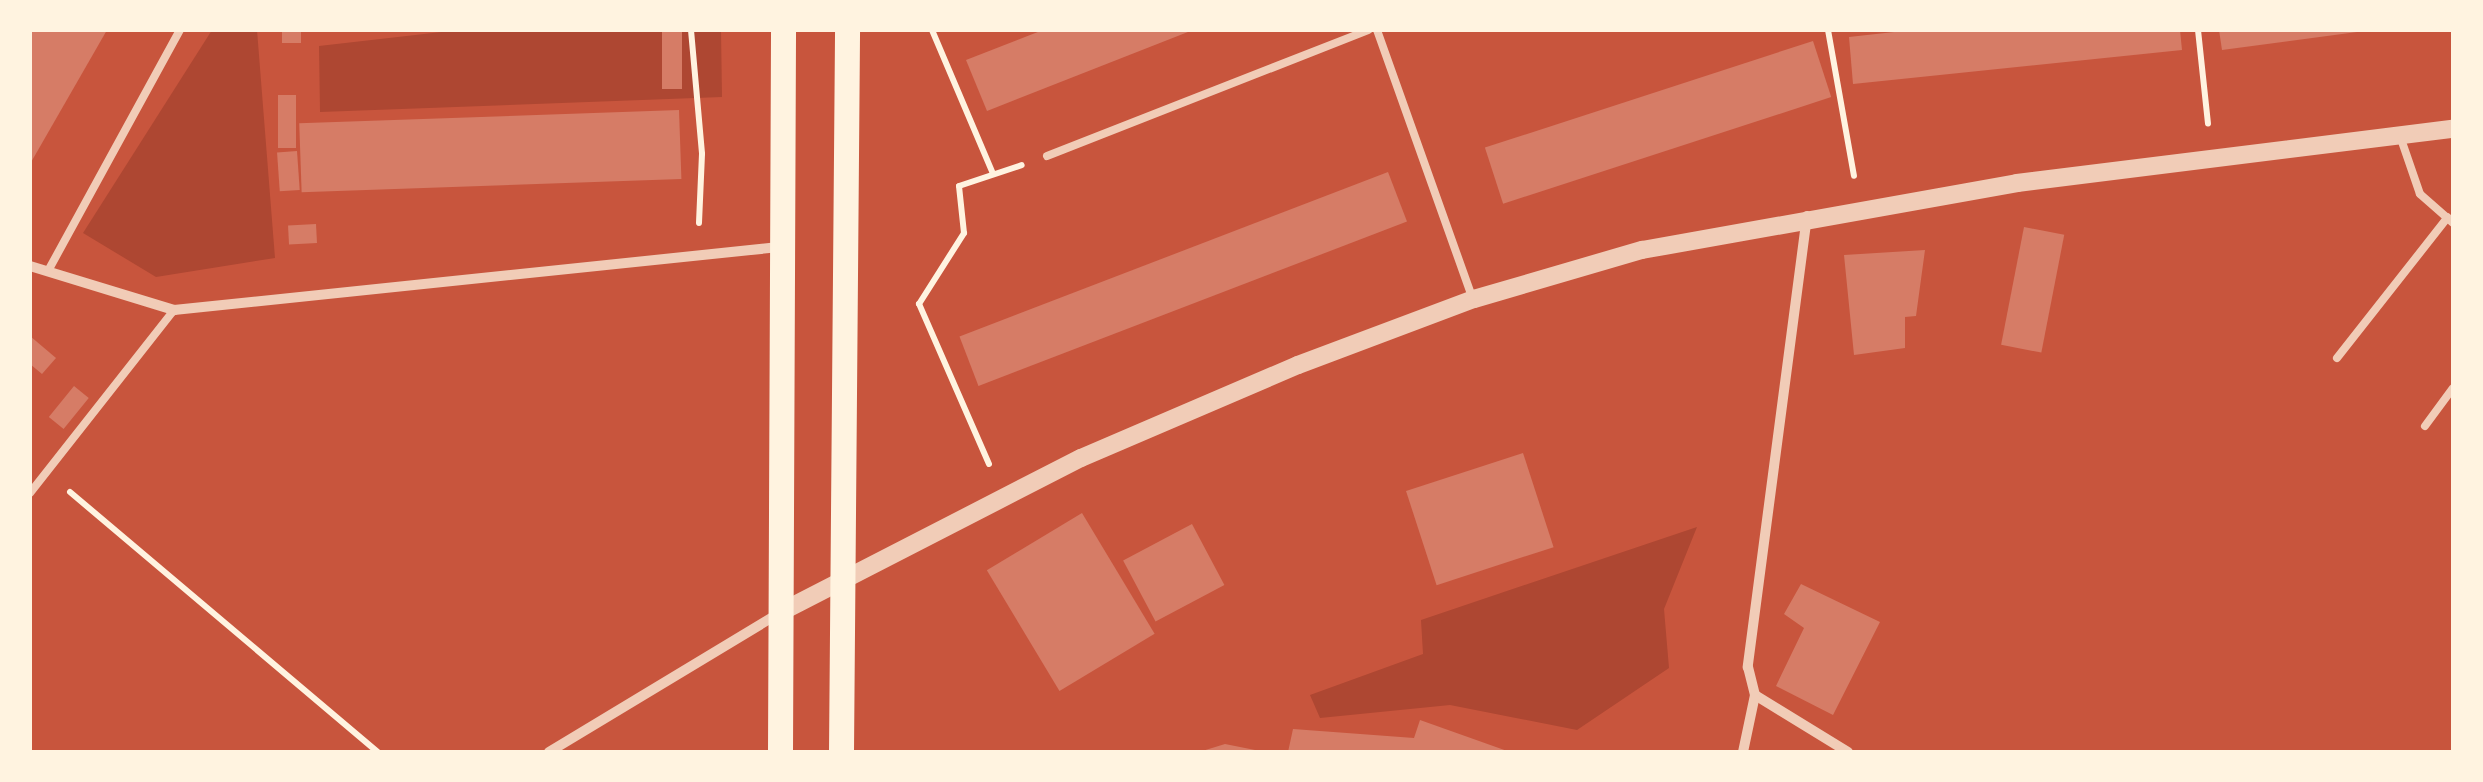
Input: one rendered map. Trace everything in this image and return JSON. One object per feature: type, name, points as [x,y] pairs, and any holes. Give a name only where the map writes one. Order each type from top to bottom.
[{"type":"main road","points":[[780,752],[783,30]]},
{"type":"main road","points":[[841,752],[847,30]]},
{"type":"street","points":[[548,752],[843,576],[1003,497],[1298,364],[1474,299],[1642,250],[1807,215],[2453,128]]},
{"type":"street","points":[[1743,752],[1755,695],[1748,666],[1807,215]]},
{"type":"street","points":[[30,266],[174,310],[781,246]]},
{"type":"street","points":[[1755,695],[1848,752]]},
{"type":"lane","points":[[48,270],[180,30]]},
{"type":"lane","points":[[1047,156],[1368,30]]},
{"type":"lane","points":[[1376,30],[1474,299]]},
{"type":"lane","points":[[2337,358],[2450,220],[2420,194],[2400,135]]},
{"type":"lane","points":[[30,492],[174,310]]},
{"type":"lane","points":[[2426,426],[2453,388]]},
{"type":"path","points":[[691,30],[702,154],[698,256]]},
{"type":"path","points":[[932,30],[993,174]]},
{"type":"path","points":[[1828,30],[1860,207]]},
{"type":"path","points":[[2198,30],[2212,158]]},
{"type":"path","points":[[1003,497],[919,304],[964,234],[959,186],[1047,156]]},
{"type":"path","points":[[47,471],[378,752]]},
{"type":"shaded area","points":[[212,30],[257,30],[275,258],[156,277],[83,233]]},
{"type":"shaded area","points":[[459,30],[721,30],[722,97],[320,112],[319,46]]},
{"type":"shaded area","points":[[1697,527],[1664,609],[1669,668],[1577,730],[1450,705],[1320,718],[1310,695],[1423,654],[1421,620]]},
{"type":"building","points":[[30,30],[107,30],[30,164]]},
{"type":"building","points":[[282,30],[301,30],[301,43],[282,43]]},
{"type":"building","points":[[662,30],[682,30],[682,89],[662,89]]},
{"type":"building","points":[[1043,30],[1193,30],[987,111],[966,60]]},
{"type":"building","points":[[1912,30],[2180,30],[2182,50],[1853,84],[1849,37]]},
{"type":"building","points":[[2219,30],[2357,30],[2357,32],[2222,50]]},
{"type":"building","points":[[1813,41],[1831,97],[1503,204],[1485,148]]},
{"type":"building","points":[[278,95],[296,95],[296,148],[278,148]]},
{"type":"building","points":[[679,110],[681,179],[302,192],[299,123]]},
{"type":"building","points":[[297,151],[300,190],[280,191],[277,152]]},
{"type":"building","points":[[1388,172],[1407,221],[978,386],[959,336]]},
{"type":"building","points":[[316,224],[317,243],[289,244],[288,225]]},
{"type":"building","points":[[2024,227],[2064,235],[2041,353],[2001,345]]},
{"type":"building","points":[[1925,250],[1916,316],[1905,317],[1905,348],[1854,355],[1844,255]]},
{"type":"building","points":[[30,336],[56,358],[42,374],[30,364]]},
{"type":"building","points":[[74,386],[89,398],[64,429],[49,417]]},
{"type":"building","points":[[1523,453],[1554,547],[1437,585],[1406,491]]},
{"type":"building","points":[[1082,513],[1155,634],[1059,691],[987,570]]},
{"type":"building","points":[[1192,524],[1224,585],[1156,622],[1123,561]]},
{"type":"building","points":[[1801,584],[1880,622],[1833,715],[1776,686],[1804,628],[1784,614]]},
{"type":"building","points":[[1420,720],[1510,752],[1288,752],[1293,729],[1414,738]]},
{"type":"building","points":[[1225,744],[1255,750],[1255,752],[1199,752]]}]
